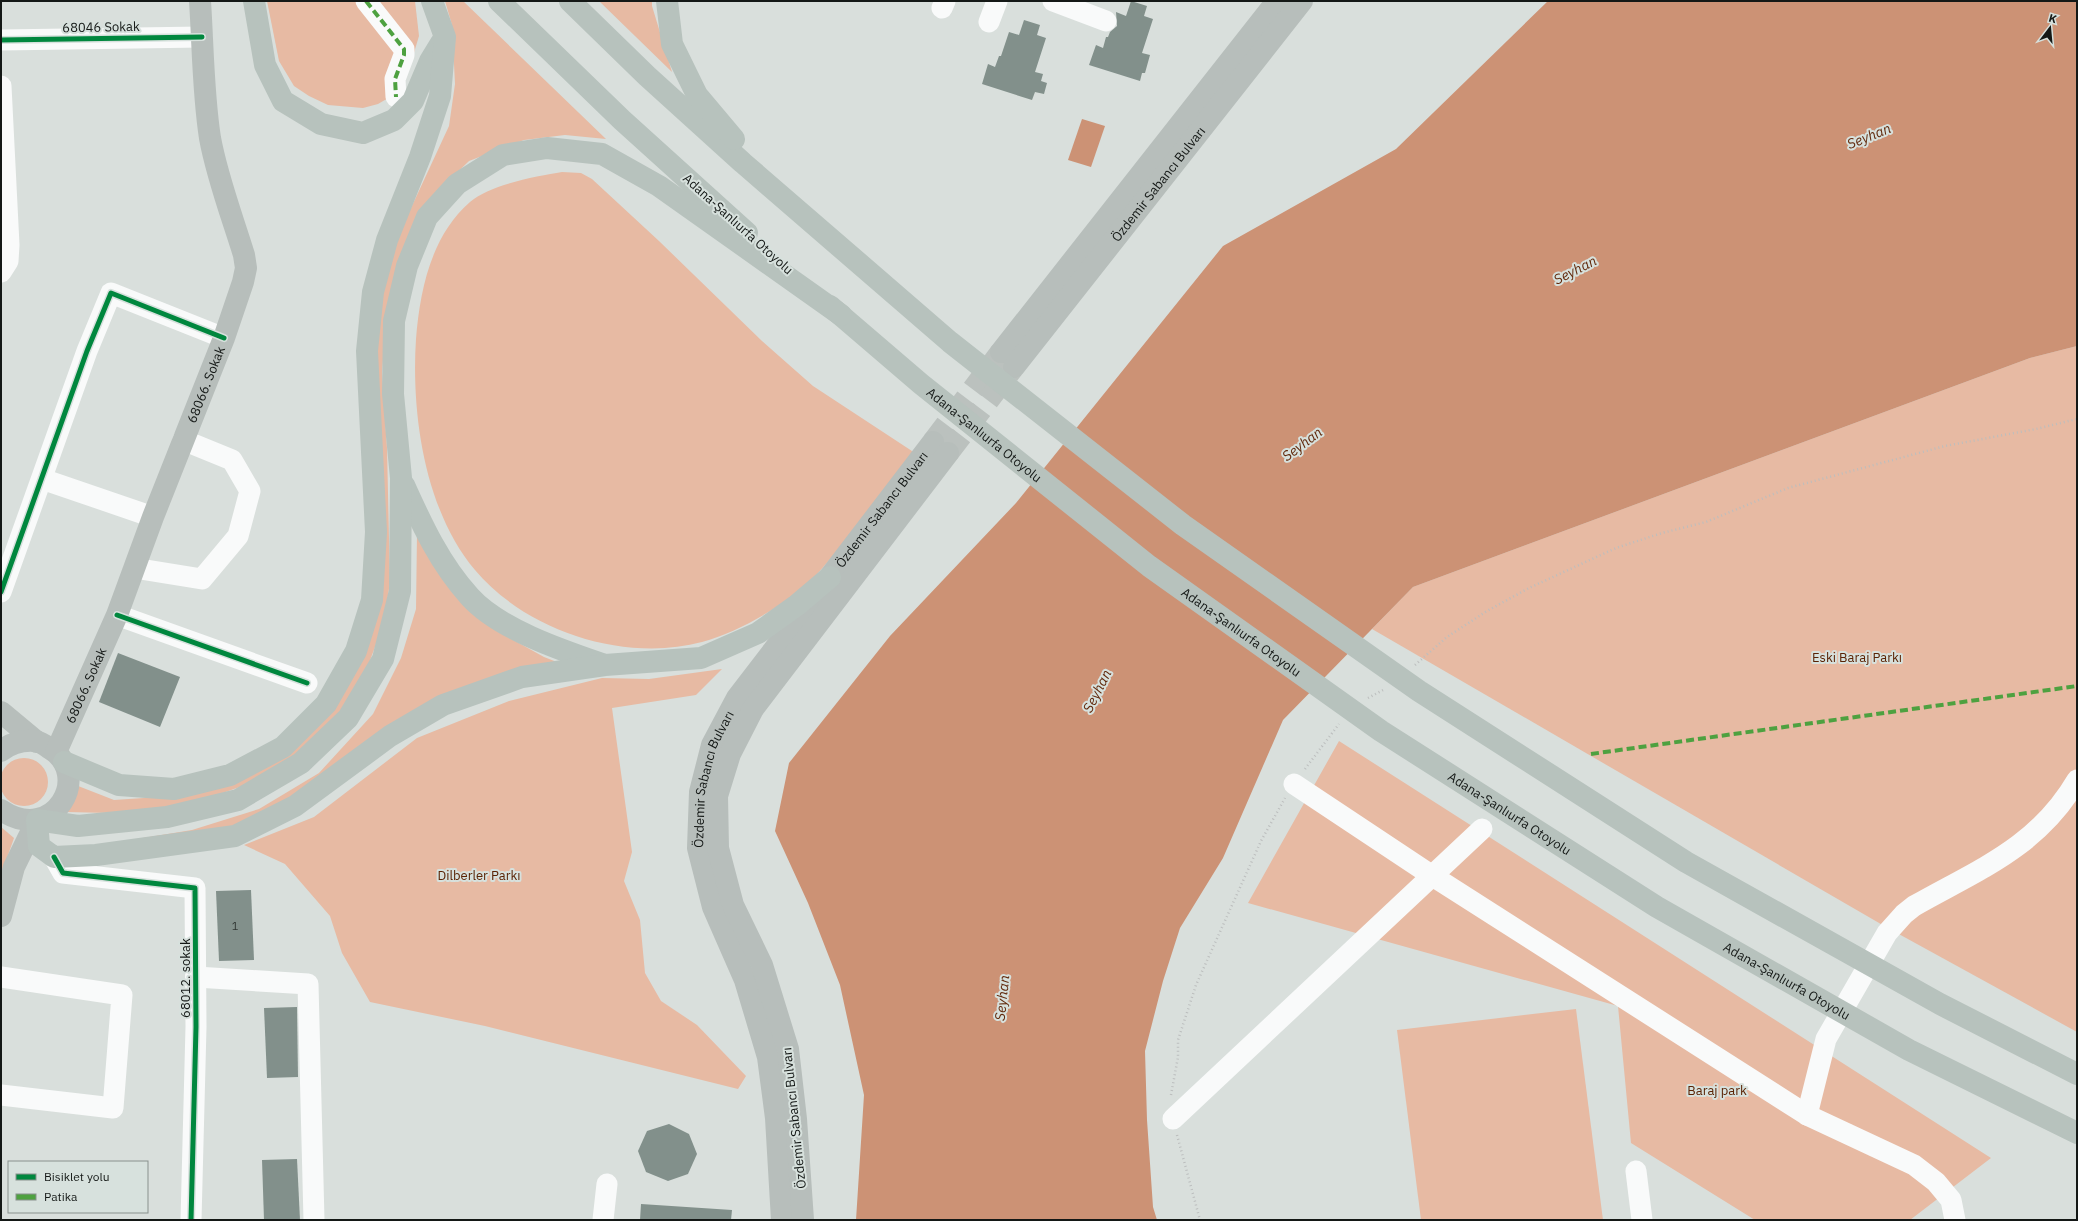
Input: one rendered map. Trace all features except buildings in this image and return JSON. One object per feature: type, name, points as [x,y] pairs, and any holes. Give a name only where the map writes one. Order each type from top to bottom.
[{"type":"highway","points":[[254,1],[265,65],[283,101],[321,124],[363,133],[394,120],[413,101],[430,62],[445,37]]},
{"type":"highway","points":[[60,757],[119,785],[174,789],[230,775],[283,747],[326,704],[356,651],[372,600],[376,532],[367,351],[373,292],[387,240],[420,157],[440,96],[445,37],[432,1]]},
{"type":"highway","name":"Adana-Şanlıurfa Otoyolu","points":[[499,1],[622,120],[719,208],[841,315],[921,384],[1149,566],[1381,731],[1657,907],[1909,1050],[2077,1133]]},
{"type":"highway","points":[[570,1],[647,76],[838,246],[950,342],[1183,525],[1419,691],[1686,862],[1940,1004],[2077,1074]]},
{"type":"highway","points":[[667,1],[672,44],[697,95],[748,155],[838,246]]},
{"type":"highway","points":[[830,578],[797,605],[758,633],[701,658],[605,665],[522,677],[443,704],[390,736],[295,806],[235,836],[96,855],[54,857],[39,846],[37,820],[78,826],[167,817],[238,800],[301,763],[348,718],[383,659],[400,591],[402,478],[393,394],[394,321],[407,266],[427,217],[457,184],[503,155],[547,148],[602,154],[659,186],[841,315]]},
{"type":"highway","points":[[402,478],[420,522],[442,561],[470,598],[497,618],[546,645],[605,665]]},
{"type":"main road","name":"68066. Sokak","points":[[60,757],[118,615],[153,517],[224,338],[238,300],[246,268],[244,254],[216,164],[210,138],[205,91],[200,1]]},
{"type":"main road","name":"Özdemir Sabancı Bulvarı","points":[[1277,1],[1007,359],[1302,1]]},
{"type":"main road","name":"Özdemir Sabancı Bulvarı","points":[[782,1220],[776,1118],[768,1057],[745,980],[713,907],[698,848],[700,792],[712,745],[737,698],[830,578],[940,448],[753,709],[730,754],[717,796],[718,848],[733,905],[762,965],[788,1050],[796,1119],[803,1220]]},
{"type":"main road","points":[[1,712],[37,742],[60,757],[67,769],[68,782],[66,795],[59,806],[49,815],[37,820],[24,820],[11,817],[1,810]]},
{"type":"main road","points":[[1,751],[14,743],[27,740],[37,742]]},
{"type":"main road","points":[[1,916],[14,867],[37,820]]},
{"type":"street","points":[[366,1],[404,48],[404,54],[395,80],[396,97]]},
{"type":"street","points":[[989,22],[997,1]]},
{"type":"street","points":[[1053,1],[1106,21]]},
{"type":"street","name":"68046 Sokak","points":[[1,40],[202,37]]},
{"type":"street","points":[[1,86],[9,245],[8,261],[1,272]]},
{"type":"street","points":[[1,592],[87,351],[111,293],[224,338]]},
{"type":"street","points":[[134,568],[202,579],[238,536],[250,491],[232,460],[183,440]]},
{"type":"street","points":[[42,479],[153,517]]},
{"type":"street","points":[[118,615],[306,683]]},
{"type":"street","points":[[1807,1115],[1826,1038],[1886,933],[1914,906],[2011,852],[2028,839],[2058,810],[2077,780]]},
{"type":"street","points":[[1294,784],[1431,875],[1807,1115],[1914,1165],[1936,1182],[1951,1200],[1955,1220]]},
{"type":"street","points":[[1173,1119],[1431,875],[1482,829]]},
{"type":"street","name":"68012. sokak","points":[[54,857],[63,873],[195,888],[196,977],[194,1166],[191,1220]]},
{"type":"street","points":[[1,977],[122,995],[113,1108],[1,1095]]},
{"type":"street","points":[[196,977],[308,984],[314,1220]]},
{"type":"street","points":[[1636,1171],[1642,1220]]},
{"type":"street","points":[[603,1220],[607,1184]]},
{"type":"path","points":[[1411,669],[1447,637],[1487,610],[1529,588],[1616,548],[1662,533],[1706,522],[1788,488],[1945,446],[2036,430],[2077,419]]},
{"type":"path","points":[[1364,699],[1392,685]]},
{"type":"path","points":[[1200,1220],[1170,1103],[1178,1057],[1178,1040],[1196,985],[1261,841],[1294,784],[1342,722]]},
{"type":"green space","points":[[267,1],[415,1],[419,36],[410,66],[390,97],[378,104],[363,108],[328,105],[309,96],[294,86],[279,61]]},
{"type":"green space","points":[[445,1],[463,1],[606,139],[565,135],[524,140],[469,161],[431,198],[388,301],[382,372],[387,448],[390,582],[384,623],[369,663],[353,694],[324,733],[299,754],[254,782],[191,804],[111,813],[66,812],[73,784],[114,800],[188,795],[251,775],[361,661],[379,300],[392,249],[449,126],[455,84],[452,25]]},
{"type":"green space","points":[[599,1],[652,1],[652,6],[672,72]]},
{"type":"green space","points":[[562,172],[581,173],[592,179],[659,241],[762,341],[813,386],[915,453],[832,557],[805,586],[787,600],[752,622],[702,642],[672,647],[641,648],[610,645],[579,637],[549,625],[521,610],[496,591],[475,570],[458,546],[444,520],[433,491],[419,429],[415,368],[416,339],[421,302],[430,265],[437,247],[457,216],[478,196],[514,182]]},
{"type":"green space","name":"Eski Baraj Parkı","points":[[2077,346],[2077,1032],[1886,927],[1372,629],[1413,587],[2030,358]]},
{"type":"green space","points":[[417,534],[499,632],[544,657],[567,666],[503,677],[256,819],[196,836],[100,845],[192,830],[259,809],[319,773],[373,714],[401,658],[416,609]]},
{"type":"green space","name":"Dilberler Parkı","points":[[722,669],[696,695],[612,708],[632,852],[624,881],[640,920],[645,973],[661,1001],[697,1025],[746,1076],[738,1089],[485,1026],[370,1002],[342,953],[330,916],[285,864],[244,845],[314,817],[417,738],[509,701],[602,678],[649,679]]},
{"type":"green space","name":"Baraj park","points":[[1339,741],[1991,1158],[1910,1220],[1755,1220],[1631,1143],[1618,1006],[1248,903]]},
{"type":"green space","points":[[19,758],[29,758],[41,765],[48,777],[48,787],[41,799],[29,806],[19,806],[11,802],[4,795],[0,787],[0,777],[4,769],[11,762]]},
{"type":"green space","points":[[1,827],[14,838],[1,875]]},
{"type":"green space","points":[[1576,1009],[1603,1220],[1421,1220],[1397,1030]]},
{"type":"water","name":"Seyhan","points":[[1548,1],[2077,1],[2077,346],[2030,358],[1413,587],[1283,720],[1223,858],[1180,928],[1163,981],[1145,1051],[1147,1120],[1153,1207],[1157,1220],[856,1220],[864,1095],[840,985],[808,903],[775,831],[789,763],[890,636],[1016,503],[1223,246],[1396,149]]},
{"type":"water","points":[[1082,119],[1105,126],[1091,167],[1068,160]]},
{"type":"tunnel","points":[[933,442],[1001,352]]},
{"type":"tunnel","points":[[948,453],[1013,368]]},
{"type":"marked path","points":[[366,1],[404,49],[404,55],[395,79],[396,97]]},
{"type":"marked path","points":[[1591,754],[2077,686]]},
{"type":"cycle path","points":[[1,40],[202,37]]},
{"type":"cycle path","points":[[1,592],[87,351],[111,293],[224,338]]},
{"type":"cycle path","points":[[117,615],[307,683]]},
{"type":"cycle path","points":[[54,857],[63,873],[195,888],[196,1027],[191,1220]]}]
